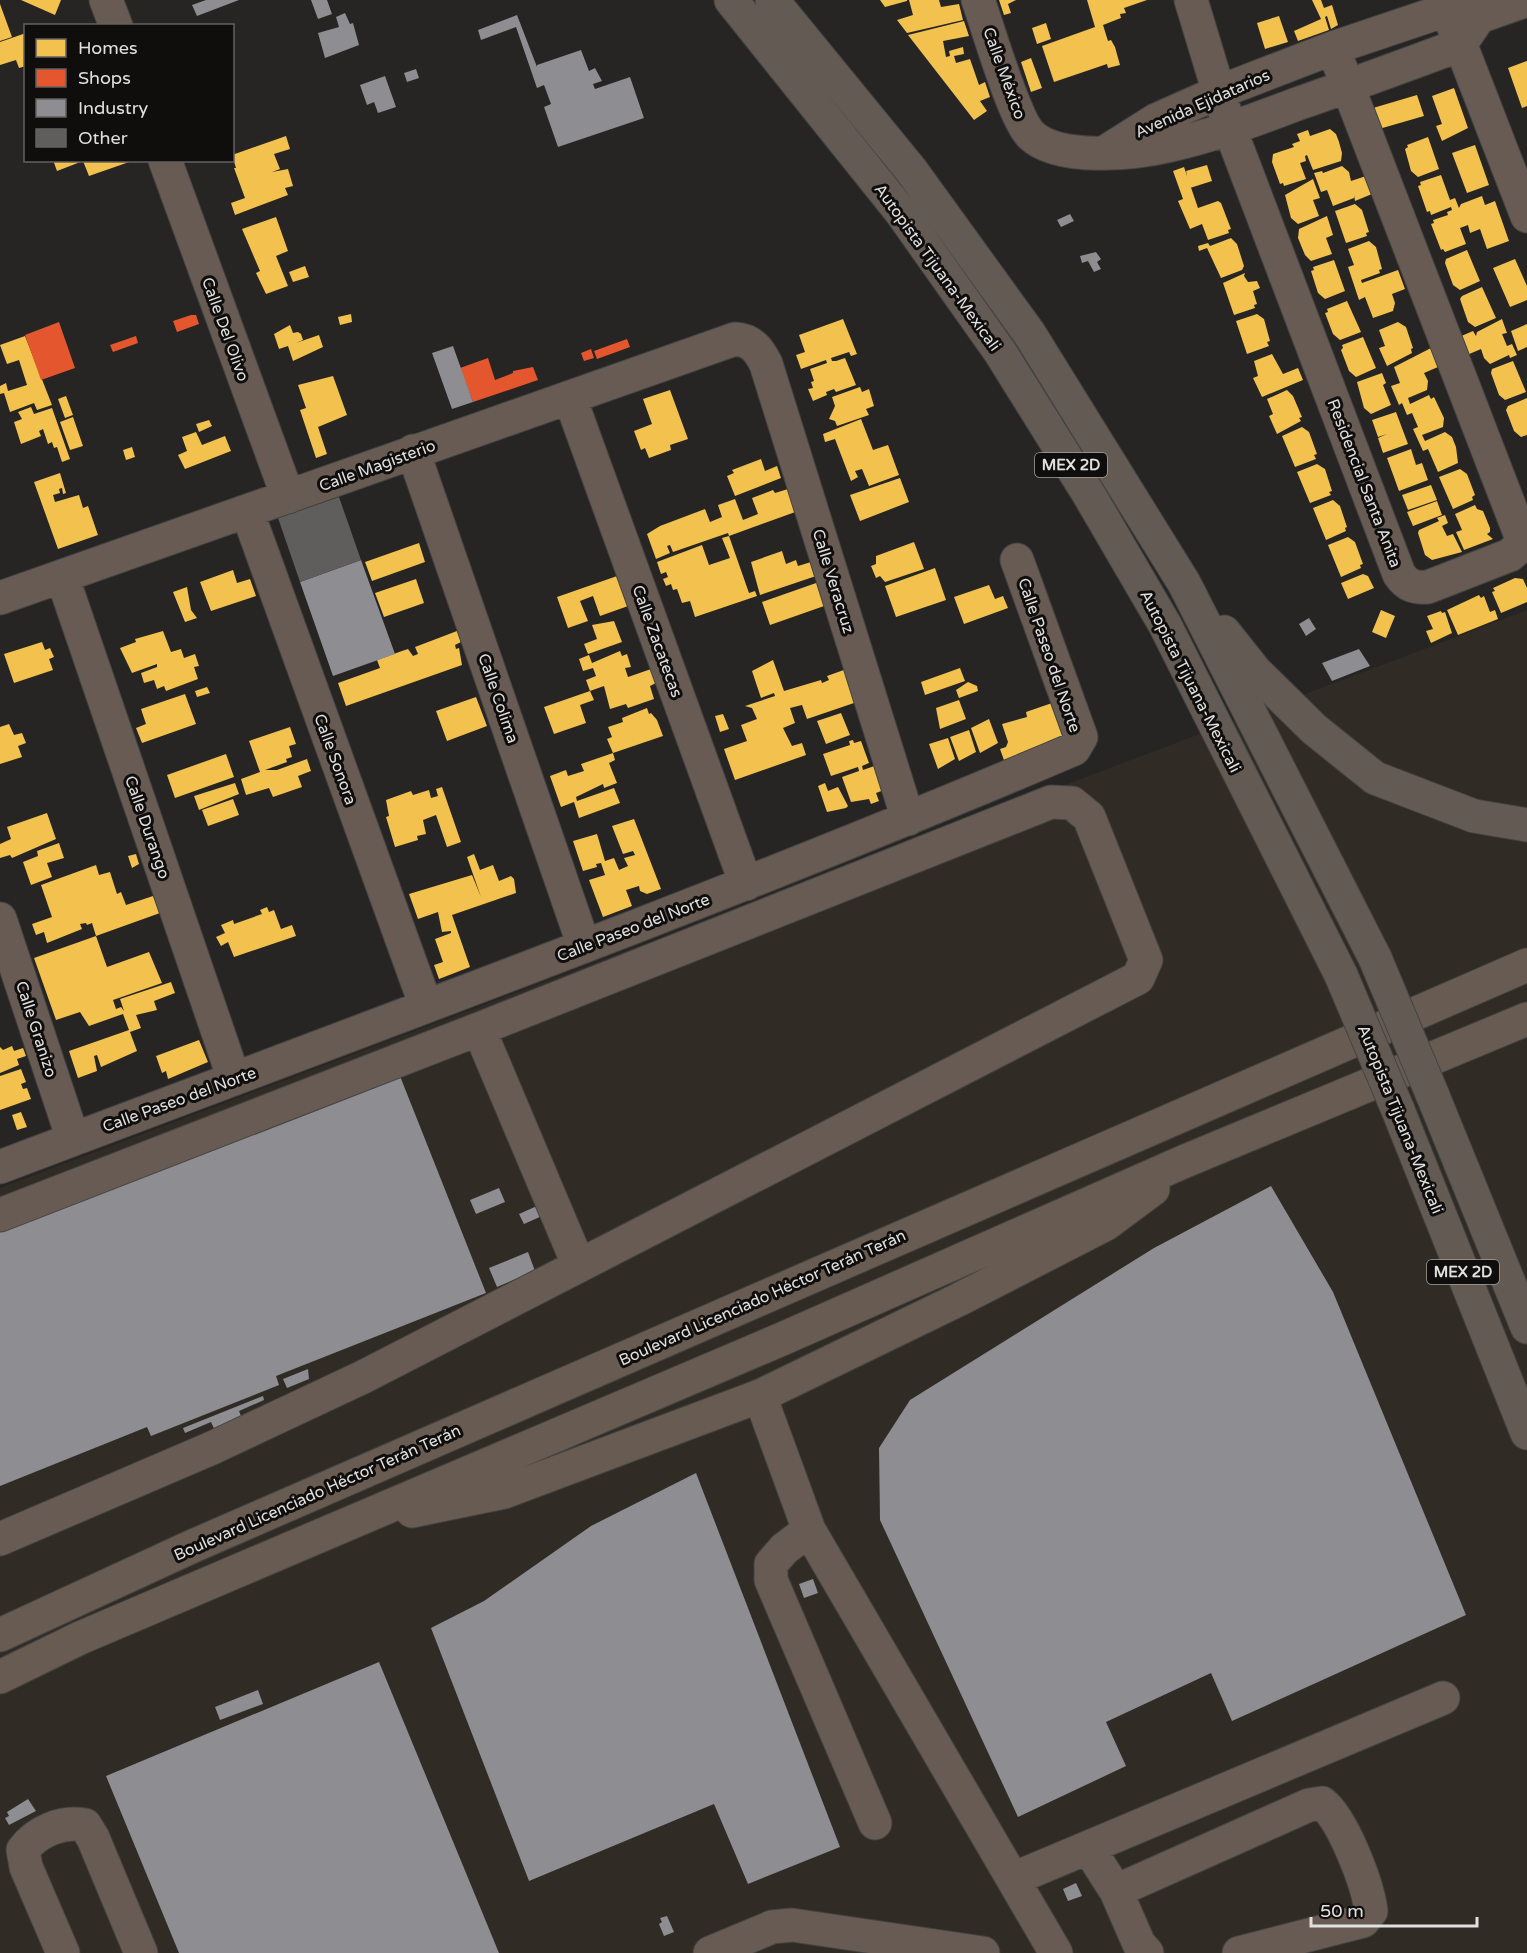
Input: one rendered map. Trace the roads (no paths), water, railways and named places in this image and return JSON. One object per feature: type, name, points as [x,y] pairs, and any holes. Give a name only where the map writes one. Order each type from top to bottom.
[{"type":"highway","name":"Autopista Tijuana-Mexicali","points":[[731,0],[901,212],[1000,352],[1088,493],[1165,625],[1341,975],[1398,1110],[1527,1433]]},
{"type":"highway","name":"MEX 2D","points":[[772,0],[911,170],[1029,333],[1184,583],[1375,958],[1527,1327]]},
{"type":"highway","points":[[1184,583],[1255,671],[1314,729],[1375,778],[1474,816],[1527,825]]},
{"type":"main road","name":"Boulevard Licenciado Héctor Terán Terán","points":[[0,1635],[193,1546],[1527,965]]},
{"type":"main road","points":[[0,1677],[80,1638],[793,1334],[1183,1162],[1527,1019]]},
{"type":"main road","points":[[348,1523],[504,1492],[760,1396],[960,1299],[1106,1224],[1132,1207],[1183,1162]]},
{"type":"street","points":[[106,0],[115,24]]},
{"type":"street","name":"Calle México","points":[[978,0],[1019,116],[1029,134],[1046,147],[1071,153],[1107,151]]},
{"type":"street","name":"Residencial Santa Anita","points":[[1191,0],[1230,129],[1399,574],[1406,584],[1417,588],[1428,587],[1510,555],[1518,548],[1521,536],[1347,87],[1334,48]]},
{"type":"street","name":"Avenida Ejidatarios","points":[[1107,151],[1156,120],[1219,92],[1334,48],[1458,9],[1527,0]]},
{"type":"street","points":[[1458,9],[1460,45],[1527,216]]},
{"type":"street","name":"Avenida Ejidatarios","points":[[1107,151],[1166,147],[1230,129],[1460,45]]},
{"type":"street","name":"Calle Del Olivo","points":[[166,162],[288,497]]},
{"type":"street","name":"Calle Magisterio","points":[[0,598],[735,339],[745,340],[754,346]]},
{"type":"street","name":"Calle Veracruz","points":[[754,346],[766,364],[908,819]]},
{"type":"street","name":"Calle Zacatecas","points":[[570,398],[746,884]]},
{"type":"street","name":"Calle Colima","points":[[413,451],[584,946]]},
{"type":"street","name":"Calle Sonora","points":[[247,511],[426,1006]]},
{"type":"street","name":"Calle Paseo del Norte","points":[[0,1167],[746,884],[1074,749],[1081,736],[1017,560]]},
{"type":"street","name":"Calle Durango","points":[[62,576],[234,1079]]},
{"type":"street","points":[[0,1215],[479,1029],[1051,802],[1072,803],[1089,817],[1146,960],[1138,978],[352,1382],[212,1448],[0,1539]]},
{"type":"street","name":"Calle Granizo","points":[[0,919],[74,1139]]},
{"type":"street","points":[[479,1029],[579,1266]]},
{"type":"street","points":[[760,1396],[809,1530],[1056,1953]]},
{"type":"street","points":[[809,1530],[784,1549],[771,1564],[771,1580],[875,1823]]},
{"type":"street","points":[[1013,1879],[1089,1849],[1443,1698]]},
{"type":"street","points":[[1116,1891],[1309,1805],[1322,1803],[1331,1810],[1353,1856],[1370,1898],[1371,1911],[1362,1921],[1239,1953]]},
{"type":"street","points":[[63,1953],[26,1867],[23,1850],[33,1837],[70,1822],[85,1825],[93,1838],[141,1953]]},
{"type":"street","points":[[1089,1849],[1116,1891],[1139,1944],[1147,1953]]},
{"type":"street","points":[[710,1953],[772,1927],[792,1925],[983,1953]]}]
